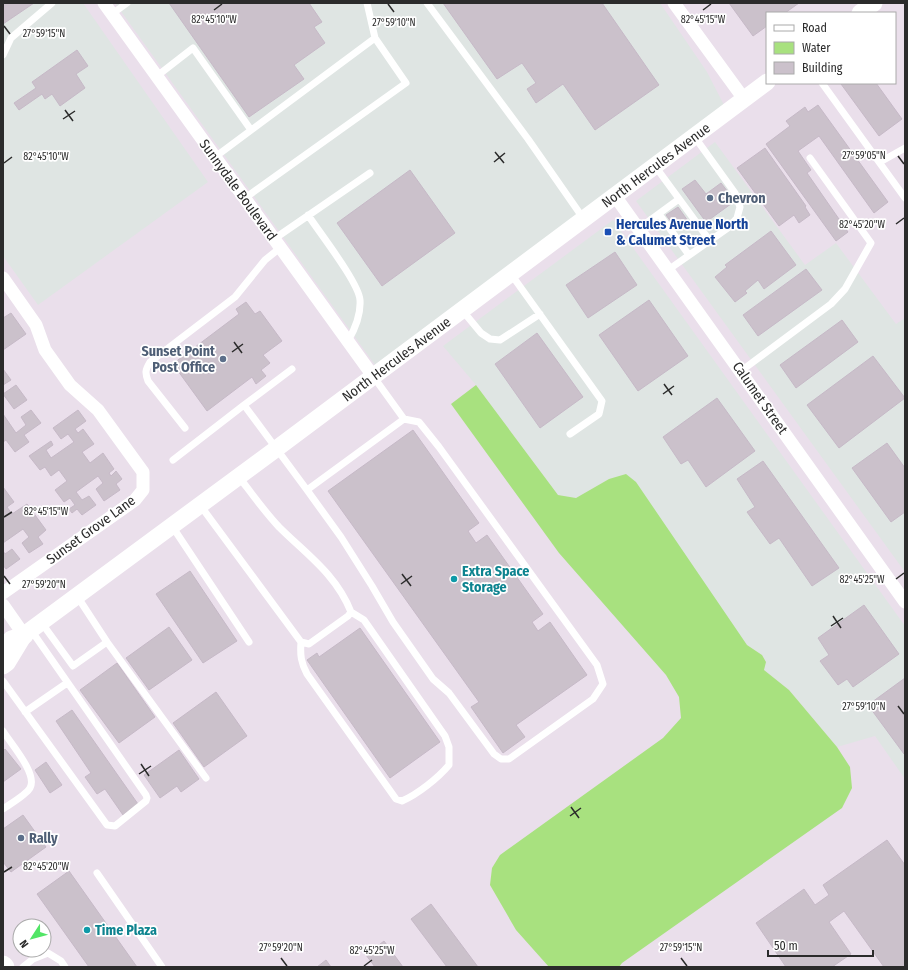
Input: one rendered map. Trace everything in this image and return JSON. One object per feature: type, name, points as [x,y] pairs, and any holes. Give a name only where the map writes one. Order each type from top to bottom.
[{"type":"main road","points":[[3,634],[32,629]]},
{"type":"main road","points":[[3,648],[32,629]]},
{"type":"street","name":"Sunnydale Boulevard","points":[[104,3],[373,376]]},
{"type":"street","points":[[674,3],[744,99]]},
{"type":"street","points":[[861,12],[874,3]]},
{"type":"street","name":"North Hercules Avenue","points":[[3,642],[32,629],[239,477],[766,83]]},
{"type":"street","name":"Calumet Street","points":[[614,196],[741,370],[905,602]]},
{"type":"street","name":"Sunset Grove Lane","points":[[3,278],[36,325],[45,350],[70,385],[98,410],[143,472],[143,490],[135,500],[3,593]]},
{"type":"street","points":[[3,605],[32,629]]},
{"type":"street","name":"North Hercules Avenue","points":[[3,666],[7,663],[32,629]]},
{"type":"lane","points":[[3,55],[11,38],[52,3]]},
{"type":"lane","points":[[112,14],[127,3]]},
{"type":"lane","points":[[245,198],[406,82],[375,38],[367,3]]},
{"type":"lane","points":[[427,3],[528,139],[584,219]]},
{"type":"lane","points":[[215,157],[375,38]]},
{"type":"lane","points":[[157,76],[193,48],[251,130]]},
{"type":"lane","points":[[823,84],[905,198]]},
{"type":"lane","points":[[668,270],[728,228],[737,218],[740,207],[735,193],[694,136]]},
{"type":"lane","points":[[880,162],[905,148]]},
{"type":"lane","points":[[741,370],[831,304],[845,289],[871,243],[810,158]]},
{"type":"lane","points":[[655,166],[710,241]]},
{"type":"lane","points":[[185,428],[148,382],[145,373],[150,362],[235,297],[277,243],[308,215],[370,173]]},
{"type":"lane","points":[[638,229],[679,199]]},
{"type":"lane","points":[[659,214],[689,255]]},
{"type":"lane","points":[[308,215],[354,283],[360,299],[359,316],[348,341]]},
{"type":"lane","points":[[511,273],[602,401],[599,414],[570,434]]},
{"type":"lane","points":[[462,310],[481,332],[490,339],[500,340],[540,314]]},
{"type":"lane","points":[[172,460],[292,369]]},
{"type":"lane","points":[[244,405],[341,538],[393,622],[433,679],[449,693],[494,754],[501,759],[509,759],[593,698],[603,684],[597,665],[439,447],[419,422],[404,419],[373,376]]},
{"type":"lane","points":[[307,490],[404,419]]},
{"type":"lane","points":[[239,477],[269,516],[327,571],[347,600],[351,612],[364,620],[445,736],[449,747],[449,765],[443,772],[410,798],[402,801],[396,799],[307,674],[302,665],[300,656],[301,642]]},
{"type":"lane","points":[[200,505],[301,642],[309,644],[348,616],[351,612]]},
{"type":"lane","points":[[172,526],[249,642]]},
{"type":"lane","points":[[77,596],[107,642],[206,778]]},
{"type":"lane","points":[[32,629],[73,666],[107,642]]},
{"type":"lane","points":[[3,681],[107,825],[115,826],[146,801],[147,798],[67,683],[32,629]]},
{"type":"lane","points":[[25,712],[67,683]]},
{"type":"lane","points":[[3,732],[28,768],[32,782],[29,790],[3,809]]},
{"type":"lane","points":[[97,873],[162,967]]},
{"type":"lane","points":[[23,967],[33,959],[48,953],[61,961],[65,967]]},
{"type":"shaded area","points":[[3,3],[83,3],[208,182],[38,305],[3,256]]},
{"type":"shaded area","points":[[115,3],[660,3],[707,72],[724,105],[375,365]]},
{"type":"shaded area","points":[[715,142],[805,265],[836,243],[896,324],[905,318],[905,572],[636,201]]},
{"type":"shaded area","points":[[613,220],[905,626],[905,779],[875,736],[837,747],[789,690],[764,670],[766,661],[762,655],[747,645],[609,479],[576,498],[558,495],[476,385],[443,346]]},
{"type":"water","points":[[476,385],[558,495],[576,498],[609,479],[626,474],[636,482],[747,645],[762,655],[766,662],[764,670],[789,690],[837,747],[850,767],[852,788],[842,808],[622,963],[619,967],[549,967],[516,930],[490,885],[492,868],[500,855],[663,738],[681,718],[679,697],[666,675],[559,553],[451,404]]},
{"type":"building","points":[[3,3],[34,3],[3,24]]},
{"type":"building","points":[[169,3],[309,3],[322,22],[314,27],[325,43],[294,65],[304,79],[249,117]]},
{"type":"building","points":[[443,3],[602,3],[659,85],[595,130],[563,84],[536,103],[527,89],[536,83],[522,63],[497,79]]},
{"type":"building","points":[[729,3],[799,3],[786,12],[766,12],[766,27],[753,36]]},
{"type":"building","points":[[77,50],[88,66],[76,74],[85,88],[60,106],[52,94],[45,99],[42,94],[19,110],[14,103],[36,88],[32,82]]},
{"type":"building","points":[[841,84],[877,84],[902,119],[879,136]]},
{"type":"building","points":[[818,105],[888,202],[874,213],[819,136],[798,151],[811,170],[807,173],[848,232],[836,241],[766,144],[790,126],[786,121],[805,107],[808,112]]},
{"type":"building","points":[[765,148],[806,206],[805,207],[810,215],[799,223],[794,215],[779,226],[737,168]]},
{"type":"building","points":[[410,170],[455,233],[382,286],[337,223]]},
{"type":"building","name":"Chevron","points":[[695,180],[706,194],[721,183],[735,201],[706,222],[682,189]]},
{"type":"building","points":[[678,207],[688,221],[677,230],[666,215]]},
{"type":"building","points":[[771,231],[796,265],[764,289],[758,280],[745,291],[747,293],[735,302],[715,277],[727,267],[725,265]]},
{"type":"building","points":[[615,252],[637,285],[588,318],[566,285]]},
{"type":"building","points":[[806,269],[822,290],[758,336],[743,315]]},
{"type":"building","points":[[649,300],[688,356],[638,391],[599,335]]},
{"type":"building","name":"Sunset Point Post Office","points":[[246,302],[255,314],[260,311],[282,341],[263,355],[270,363],[261,370],[266,376],[256,384],[252,377],[207,411],[178,371],[175,373],[170,366],[239,314],[236,309]]},
{"type":"building","points":[[11,313],[26,334],[3,350],[3,318]]},
{"type":"building","points":[[842,320],[858,342],[796,388],[780,365]]},
{"type":"building","points":[[537,333],[583,397],[540,428],[495,364]]},
{"type":"building","points":[[873,356],[905,398],[839,448],[807,405]]},
{"type":"building","points":[[3,369],[11,380],[3,385]]},
{"type":"building","points":[[16,385],[27,400],[14,409],[3,394]]},
{"type":"building","points":[[717,398],[755,451],[706,487],[688,460],[681,464],[663,437]]},
{"type":"building","points":[[31,410],[41,423],[24,435],[29,442],[15,452],[6,440],[3,442],[3,414],[16,433],[26,425],[21,417]]},
{"type":"building","points":[[78,410],[86,421],[75,429],[78,433],[83,429],[94,444],[82,452],[90,463],[103,453],[114,469],[109,473],[111,476],[116,471],[122,479],[116,484],[120,490],[104,501],[96,489],[103,483],[98,476],[76,492],[82,500],[89,496],[96,505],[82,515],[77,509],[72,513],[69,509],[75,505],[70,498],[64,502],[55,490],[67,481],[59,470],[51,476],[45,467],[40,470],[29,456],[51,441],[53,445],[46,450],[51,458],[74,442],[68,434],[61,439],[53,428]]},
{"type":"building","name":"Extra Space Storage","points":[[413,430],[479,523],[468,531],[476,543],[487,535],[543,614],[532,622],[538,631],[550,622],[587,675],[516,725],[525,737],[503,753],[471,707],[479,702],[328,491]]},
{"type":"building","points":[[887,443],[905,468],[905,512],[891,522],[852,468]]},
{"type":"building","points":[[763,461],[839,568],[812,586],[779,538],[770,544],[747,512],[755,507],[737,479]]},
{"type":"building","points":[[3,487],[14,502],[7,507],[12,514],[27,504],[46,530],[38,537],[43,544],[29,553],[22,543],[29,537],[23,529],[3,543]]},
{"type":"building","points":[[12,549],[20,559],[6,569],[3,565],[3,551],[5,554]]},
{"type":"building","points":[[190,571],[237,641],[203,663],[156,594]]},
{"type":"building","points":[[864,605],[899,654],[853,687],[847,679],[838,685],[820,661],[829,655],[818,638]]},
{"type":"building","points":[[169,627],[192,660],[149,690],[126,658]]},
{"type":"building","points":[[360,628],[440,742],[390,778],[307,660],[317,653],[319,657]]},
{"type":"building","points":[[117,663],[155,717],[119,743],[80,690]]},
{"type":"building","points":[[905,678],[905,753],[904,754],[868,705]]},
{"type":"building","points":[[216,692],[247,736],[204,767],[173,723]]},
{"type":"building","points":[[72,710],[138,804],[123,815],[105,789],[97,794],[85,777],[91,773],[56,721]]},
{"type":"building","points":[[5,749],[21,769],[3,782],[3,751]]},
{"type":"building","points":[[179,750],[199,779],[181,792],[177,786],[160,798],[144,775]]},
{"type":"building","points":[[46,762],[62,785],[50,793],[35,770]]},
{"type":"building","name":"Rally","points":[[23,815],[46,847],[11,872],[3,862],[3,829]]},
{"type":"building","points":[[887,840],[905,865],[905,967],[884,967],[844,911],[829,922],[851,954],[832,967],[786,967],[756,923],[804,889],[815,905],[829,895],[823,885]]},
{"type":"building","name":"Time Plaza","points":[[69,871],[137,967],[89,967],[37,894]]},
{"type":"building","points":[[431,904],[478,967],[447,967],[411,919]]},
{"type":"building","points":[[384,941],[403,967],[375,967],[366,955]]},
{"type":"building","points":[[326,960],[331,967],[317,967]]},
{"type":"place","name":"Chevron","points":[[710,198]]},
{"type":"place","name":"Hercules Avenue North & Calumet Street","points":[[608,232]]},
{"type":"place","name":"Sunset Point Post Office","points":[[223,359]]},
{"type":"place","name":"Extra Space Storage","points":[[454,579]]},
{"type":"place","name":"Rally","points":[[21,838]]},
{"type":"place","name":"Time Plaza","points":[[87,930]]}]
